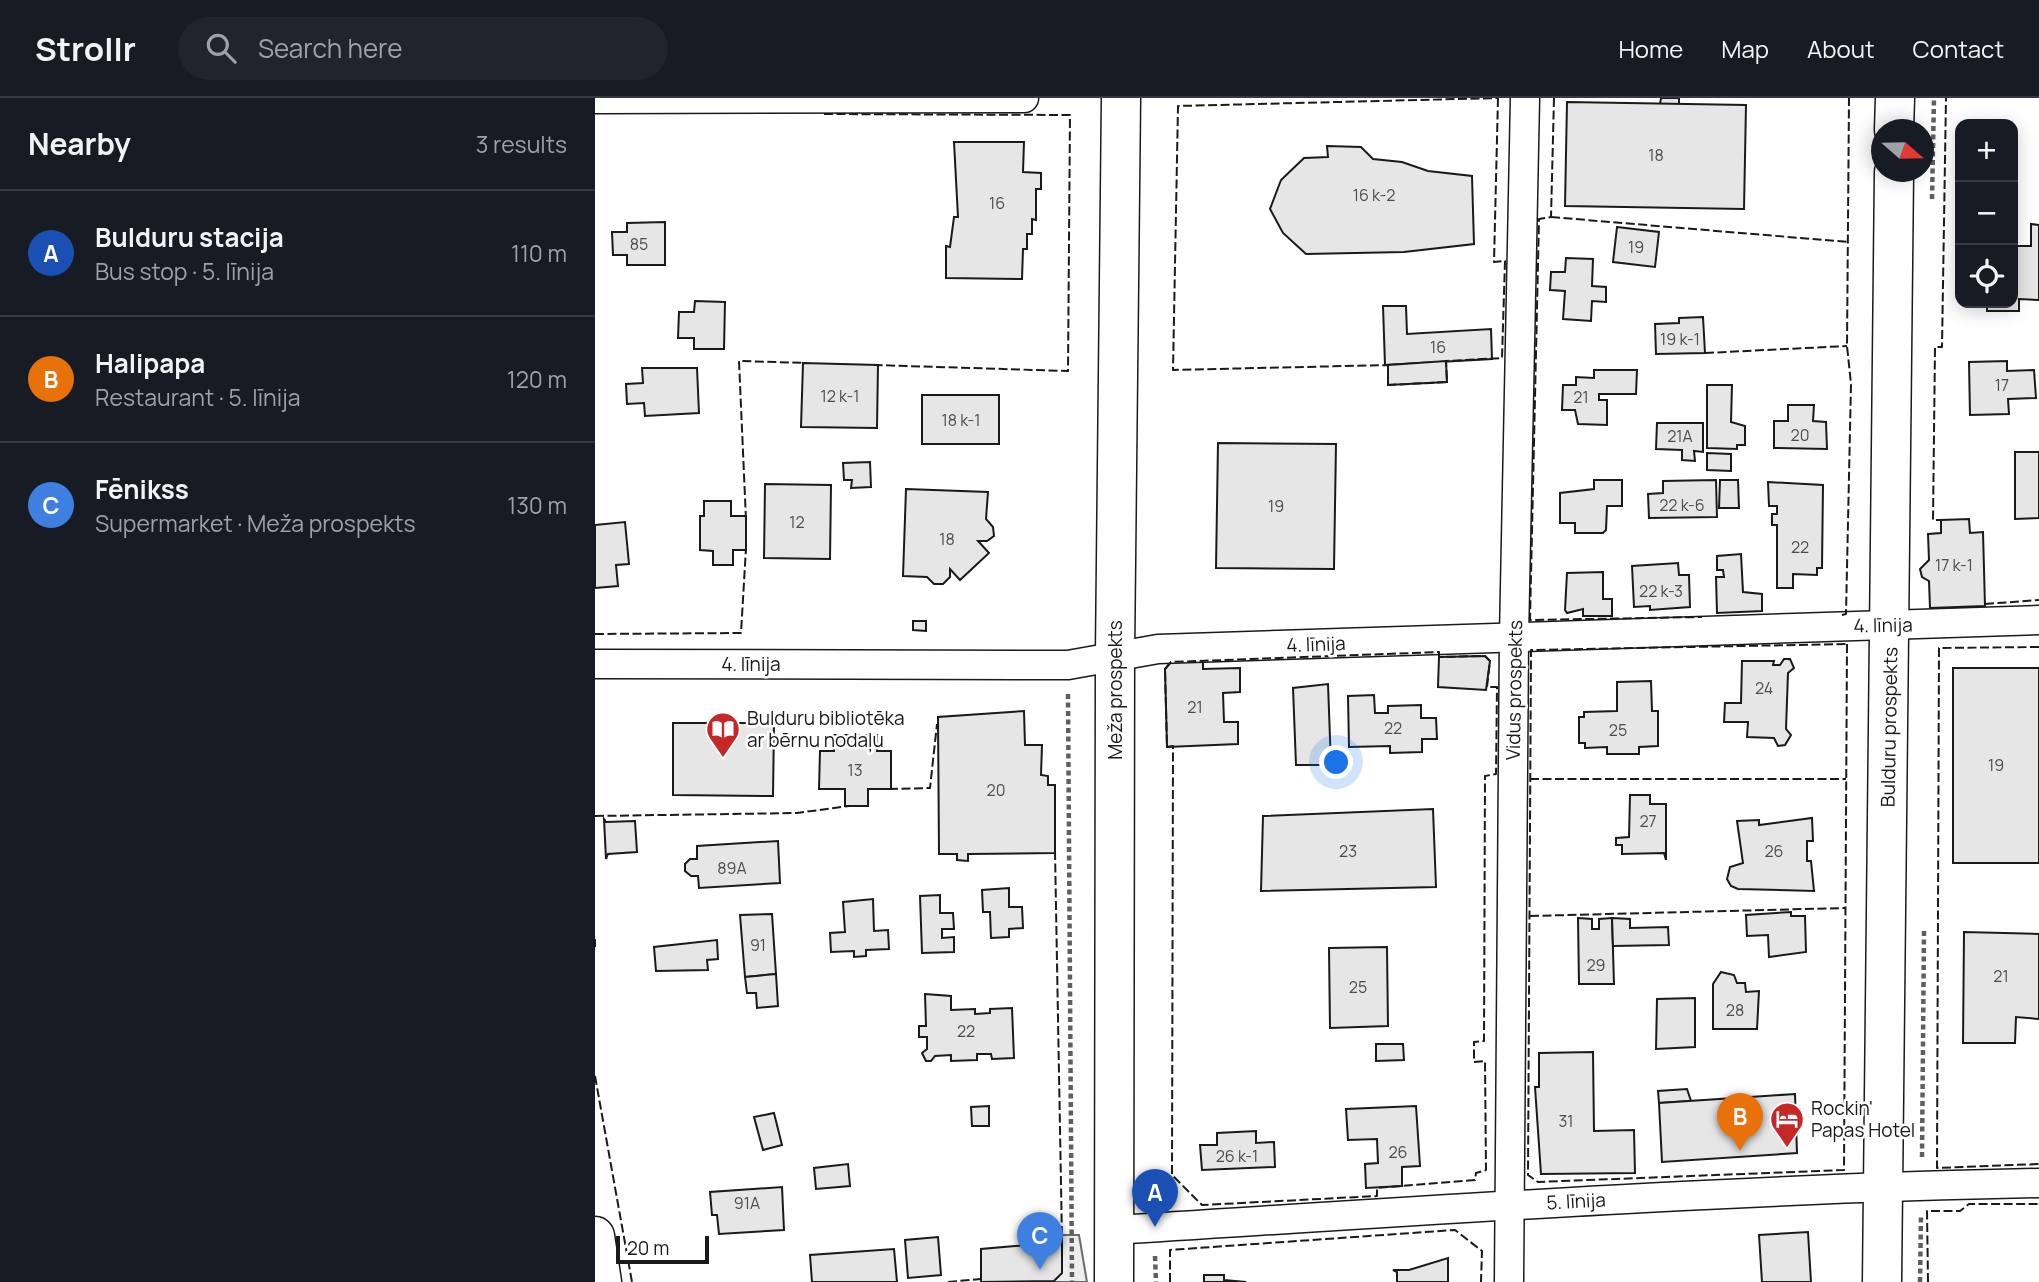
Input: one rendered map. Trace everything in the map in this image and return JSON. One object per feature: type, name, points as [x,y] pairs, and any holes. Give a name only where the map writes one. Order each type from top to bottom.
[{"type":"street","points":[[595,99],[1024,98]]},
{"type":"street","name":"Meža prospekts","points":[[1114,1282],[1115,654],[1121,98]]},
{"type":"street","name":"Vidus prospekts","points":[[1509,1282],[1514,637],[1525,98]]},
{"type":"street","points":[[1894,119],[1895,98]]},
{"type":"street","name":"Bulduru prospekts","points":[[1882,1282],[1893,182]]},
{"type":"street","name":"4. līnija","points":[[595,664],[1068,665],[1115,654],[1158,649],[2039,620]]},
{"type":"street","name":"5. līnija","points":[[1114,1230],[1510,1204],[1883,1186],[2039,1183]]},
{"type":"street","points":[[595,1236],[602,1282]]},
{"type":"path","points":[[1068,665],[1072,1282]]},
{"type":"shaded area","points":[[1062,1235],[1079,1235],[1087,1282],[1039,1282],[1053,1281]]},
{"type":"building","points":[[1661,98],[1679,98],[1679,104],[1660,104]]},
{"type":"building","points":[[1567,102],[1746,105],[1744,209],[1565,206]]},
{"type":"building","points":[[954,142],[1024,142],[1023,172],[1041,173],[1041,189],[1036,189],[1036,220],[1032,219],[1032,234],[1027,234],[1027,249],[1023,249],[1022,279],[946,278],[946,246],[950,247],[954,217],[958,217]]},
{"type":"building","points":[[1327,146],[1361,147],[1373,159],[1402,162],[1428,171],[1472,176],[1474,244],[1404,252],[1306,254],[1283,233],[1270,209],[1281,180],[1304,158],[1328,157]]},
{"type":"building","points":[[665,222],[665,265],[627,265],[627,255],[613,255],[612,232],[627,232],[627,223]]},
{"type":"building","points":[[2031,224],[2039,225],[2039,300],[2019,299],[2019,311],[1987,311],[1987,308],[2018,308],[2018,246],[2031,246]]},
{"type":"building","points":[[1617,227],[1659,232],[1655,267],[1613,262]]},
{"type":"building","points":[[1566,258],[1593,259],[1592,286],[1606,287],[1606,302],[1592,301],[1591,321],[1563,319],[1565,291],[1550,290],[1551,272],[1565,272]]},
{"type":"building","points":[[695,301],[725,302],[724,349],[694,349],[694,338],[678,338],[679,312],[694,312]]},
{"type":"building","points":[[1383,306],[1406,306],[1407,334],[1491,329],[1492,359],[1385,365]]},
{"type":"building","points":[[1703,317],[1705,353],[1656,354],[1655,324],[1679,323],[1679,318]]},
{"type":"building","points":[[1446,361],[1447,382],[1388,385],[1388,365]]},
{"type":"building","points":[[2007,361],[2007,371],[2034,370],[2036,398],[2008,399],[2009,414],[1970,415],[1969,362]]},
{"type":"building","points":[[803,363],[878,365],[877,428],[801,427]]},
{"type":"building","points":[[642,368],[697,368],[699,413],[645,416],[644,403],[627,404],[626,384],[643,383]]},
{"type":"building","points":[[1594,370],[1637,370],[1636,394],[1599,394],[1599,400],[1607,400],[1607,425],[1578,424],[1575,410],[1562,410],[1563,385],[1576,385],[1576,377],[1594,378]]},
{"type":"building","points":[[1707,385],[1732,385],[1731,422],[1745,426],[1745,445],[1737,445],[1737,449],[1707,448]]},
{"type":"building","points":[[922,395],[999,395],[999,444],[922,444]]},
{"type":"building","points":[[1788,405],[1814,405],[1813,421],[1826,422],[1827,449],[1774,448],[1774,421],[1788,421]]},
{"type":"building","points":[[1657,423],[1703,423],[1703,452],[1694,451],[1695,461],[1682,460],[1682,450],[1656,449]]},
{"type":"building","points":[[1218,443],[1336,444],[1334,569],[1216,568]]},
{"type":"building","points":[[2015,452],[2039,452],[2039,518],[2015,519]]},
{"type":"building","points":[[1707,453],[1731,454],[1731,471],[1707,470]]},
{"type":"building","points":[[870,462],[871,487],[851,488],[852,480],[844,480],[843,463]]},
{"type":"building","points":[[1594,480],[1622,480],[1622,506],[1607,506],[1606,530],[1603,533],[1575,533],[1575,523],[1560,523],[1560,493],[1594,489]]},
{"type":"building","points":[[1716,480],[1717,517],[1649,518],[1648,494],[1663,493],[1663,481]]},
{"type":"building","points":[[1720,480],[1738,480],[1739,508],[1719,508]]},
{"type":"building","points":[[1768,482],[1823,485],[1822,568],[1817,568],[1817,575],[1793,574],[1793,588],[1777,588],[1777,525],[1772,525],[1772,514],[1777,514],[1777,506],[1769,506]]},
{"type":"building","points":[[765,484],[831,485],[830,559],[764,558]]},
{"type":"building","points":[[906,489],[988,492],[986,519],[993,527],[994,536],[987,541],[978,541],[989,553],[960,580],[950,569],[950,577],[943,584],[934,584],[927,577],[903,576]]},
{"type":"building","points":[[704,501],[731,501],[731,516],[746,516],[746,550],[733,550],[733,565],[713,565],[713,551],[700,550],[700,516],[704,516]]},
{"type":"building","points":[[1969,519],[1970,533],[1983,532],[1985,606],[1930,608],[1929,581],[1922,577],[1920,569],[1929,560],[1928,534],[1941,533],[1941,520]]},
{"type":"building","points":[[625,522],[629,564],[616,565],[618,586],[595,588],[595,525]]},
{"type":"building","points":[[1741,554],[1743,592],[1762,594],[1762,611],[1717,613],[1716,577],[1724,577],[1723,570],[1717,570],[1717,556]]},
{"type":"building","points":[[1678,563],[1679,575],[1689,575],[1690,607],[1650,610],[1650,606],[1634,607],[1632,566]]},
{"type":"building","points":[[1603,572],[1603,599],[1612,599],[1612,616],[1583,616],[1583,609],[1567,613],[1567,573]]},
{"type":"building","points":[[913,621],[926,621],[926,631],[913,630]]},
{"type":"building","points":[[1485,656],[1490,661],[1486,690],[1438,687],[1439,657]]},
{"type":"building","points":[[1784,659],[1790,659],[1794,668],[1788,673],[1786,729],[1791,735],[1785,745],[1778,746],[1774,738],[1747,737],[1748,722],[1724,722],[1725,703],[1741,703],[1742,661],[1774,661],[1773,665],[1780,665]]},
{"type":"building","points":[[1203,661],[1203,669],[1240,668],[1240,692],[1223,693],[1224,722],[1238,722],[1238,744],[1167,747],[1165,669],[1171,662]]},
{"type":"building","points":[[1953,668],[2039,668],[2039,863],[1953,863]]},
{"type":"building","points":[[1651,681],[1652,711],[1658,711],[1658,746],[1639,747],[1639,754],[1607,754],[1607,747],[1585,748],[1585,743],[1579,743],[1579,717],[1584,717],[1584,712],[1617,711],[1617,682]]},
{"type":"building","points":[[1328,684],[1331,765],[1296,765],[1293,688]]},
{"type":"building","points":[[1374,695],[1375,713],[1388,713],[1388,706],[1421,705],[1421,718],[1436,718],[1437,739],[1422,739],[1422,752],[1390,753],[1390,746],[1349,747],[1348,696]]},
{"type":"building","points":[[1024,711],[1025,745],[1042,745],[1041,775],[1048,776],[1048,785],[1055,785],[1055,853],[968,854],[968,861],[957,860],[957,854],[939,854],[938,717]]},
{"type":"building","name":"Bulduru bibliotēka ar bērnu nodaļu","points":[[673,723],[774,723],[773,796],[673,795]]},
{"type":"building","points":[[834,735],[877,735],[877,751],[891,751],[891,789],[868,789],[868,806],[845,806],[845,789],[819,789],[820,751],[834,751]]},
{"type":"building","points":[[1630,795],[1650,795],[1650,804],[1666,804],[1666,860],[1664,853],[1622,854],[1622,845],[1616,845],[1616,838],[1629,837]]},
{"type":"building","points":[[1433,809],[1436,887],[1261,891],[1263,816]]},
{"type":"building","points":[[1812,818],[1813,841],[1807,841],[1807,861],[1811,861],[1814,891],[1738,889],[1731,886],[1727,879],[1730,867],[1743,863],[1737,821],[1759,820],[1759,825]]},
{"type":"building","points":[[604,819],[606,822],[635,821],[637,852],[608,854],[606,859]]},
{"type":"building","points":[[778,841],[780,883],[699,888],[698,876],[691,876],[685,871],[685,864],[690,859],[697,859],[697,846]]},
{"type":"building","points":[[1009,888],[1009,907],[1022,907],[1023,928],[1009,929],[1009,937],[991,938],[990,912],[983,912],[982,890]]},
{"type":"building","points":[[940,895],[940,913],[953,913],[954,929],[942,929],[942,938],[954,937],[954,952],[922,953],[920,896]]},
{"type":"building","points":[[873,899],[874,931],[888,930],[889,949],[866,950],[866,956],[854,957],[854,951],[831,952],[830,933],[845,932],[843,902]]},
{"type":"building","points":[[1791,912],[1791,916],[1805,916],[1806,952],[1769,957],[1768,935],[1747,936],[1746,915]]},
{"type":"building","points":[[772,914],[776,974],[745,977],[740,915]]},
{"type":"building","points":[[1578,918],[1592,919],[1592,929],[1599,929],[1599,919],[1612,918],[1614,984],[1579,984]]},
{"type":"building","points":[[1612,918],[1630,919],[1630,928],[1668,927],[1669,945],[1613,946]]},
{"type":"building","points":[[1964,932],[2039,934],[2039,1019],[2016,1017],[2015,1043],[1963,1043]]},
{"type":"building","points":[[717,940],[718,959],[707,960],[708,970],[656,971],[654,947]]},
{"type":"building","points":[[1387,947],[1388,1026],[1330,1028],[1329,948]]},
{"type":"building","points":[[1721,972],[1734,975],[1737,983],[1745,983],[1746,992],[1759,991],[1757,1029],[1713,1029],[1713,984]]},
{"type":"building","points":[[776,974],[778,1006],[757,1008],[756,993],[747,993],[745,977]]},
{"type":"building","points":[[925,994],[951,996],[951,1010],[975,1009],[975,1014],[990,1013],[990,1009],[1012,1008],[1014,1058],[992,1059],[991,1054],[977,1054],[977,1060],[951,1061],[951,1055],[935,1056],[931,1061],[926,1061],[922,1053],[927,1049],[927,1037],[919,1037],[919,1026],[926,1026]]},
{"type":"building","points":[[1695,998],[1695,1047],[1656,1049],[1657,999]]},
{"type":"building","points":[[1376,1044],[1403,1044],[1404,1060],[1376,1061]]},
{"type":"building","points":[[1593,1052],[1594,1131],[1634,1130],[1635,1173],[1541,1174],[1535,1087],[1539,1087],[1539,1053]]},
{"type":"building","points":[[1687,1089],[1691,1101],[1659,1103],[1658,1091]]},
{"type":"building","points":[[1795,1094],[1797,1153],[1662,1162],[1659,1103]]},
{"type":"building","points":[[989,1106],[989,1126],[972,1126],[971,1107]]},
{"type":"building","points":[[1416,1106],[1420,1166],[1402,1167],[1402,1186],[1366,1188],[1365,1164],[1378,1163],[1377,1139],[1348,1140],[1346,1109]]},
{"type":"building","points":[[774,1113],[782,1145],[763,1150],[754,1117]]},
{"type":"building","points":[[1256,1131],[1256,1143],[1274,1142],[1275,1167],[1202,1170],[1200,1145],[1217,1145],[1217,1133]]},
{"type":"building","points":[[848,1164],[850,1186],[816,1189],[814,1168]]},
{"type":"building","points":[[782,1187],[784,1230],[719,1234],[717,1215],[712,1215],[710,1192]]},
{"type":"building","points":[[1808,1232],[1811,1282],[1762,1282],[1759,1235]]},
{"type":"building","points":[[1025,1235],[1062,1235],[1062,1273],[1054,1281],[981,1282],[981,1249],[1026,1245]]},
{"type":"building","points":[[938,1237],[941,1275],[908,1278],[905,1240]]},
{"type":"building","points":[[894,1249],[897,1282],[812,1282],[810,1255]]},
{"type":"building","points":[[1448,1258],[1448,1282],[1397,1282],[1397,1272],[1393,1270],[1409,1270]]},
{"type":"building","points":[[1204,1275],[1224,1275],[1224,1280],[1246,1282],[1204,1282]]},
{"type":"fence","points":[[1498,98],[1494,262],[1505,261],[1502,358],[1446,361],[1447,382],[1388,385],[1388,365],[1173,370],[1178,106],[1498,98]]},
{"type":"fence","points":[[1554,98],[1551,217],[1539,219],[1530,620],[1702,617]]},
{"type":"fence","points":[[1842,615],[1846,614],[1851,384],[1847,346],[1849,98]]},
{"type":"fence","points":[[1941,524],[1941,520],[1933,520],[1935,347],[1942,347],[1946,98]]},
{"type":"fence","points":[[824,114],[1070,115],[1068,371],[874,365]]},
{"type":"fence","points":[[1551,217],[1848,242]]},
{"type":"fence","points":[[1705,353],[1847,346]]},
{"type":"fence","points":[[746,520],[739,361],[807,363]]},
{"type":"fence","points":[[595,634],[741,633],[746,548]]},
{"type":"fence","points":[[1985,604],[2039,600]]},
{"type":"fence","points":[[1847,644],[1844,1170],[1538,1182],[1528,1175],[1531,650],[1847,644]]},
{"type":"fence","points":[[2039,647],[1939,648],[1937,1168],[2039,1164]]},
{"type":"fence","points":[[1439,652],[1439,657],[1485,656],[1490,661],[1487,687],[1497,687],[1496,774],[1485,776],[1484,1041],[1474,1042],[1474,1062],[1485,1061],[1486,1170],[1476,1173],[1475,1180],[1377,1188],[1377,1196],[1202,1205],[1172,1175],[1173,746],[1167,747],[1165,669],[1171,662],[1439,652]]},
{"type":"fence","points":[[889,789],[930,788],[937,724]]},
{"type":"fence","points":[[1530,779],[1846,779]]},
{"type":"fence","points":[[595,816],[797,813],[849,806]]},
{"type":"fence","points":[[1055,851],[1062,1240]]},
{"type":"fence","points":[[1530,916],[1845,908]]},
{"type":"fence","points":[[595,939],[595,947]]},
{"type":"fence","points":[[595,1076],[632,1282]]},
{"type":"fence","points":[[1928,1282],[1927,1211],[1960,1211],[1969,1204],[2039,1204]]},
{"type":"fence","points":[[1170,1282],[1170,1250],[1455,1230],[1482,1251],[1481,1282]]},
{"type":"fence","points":[[948,1282],[981,1279],[981,1282]]},
{"type":"place","name":"Bulduru bibliotēka ar bērnu nodaļu","points":[[723,759]]},
{"type":"place","name":"Rockin' Papas Hotel","points":[[1787,1149]]},
{"type":"place","name":"Halipapa","points":[[1740,1151]]},
{"type":"place","name":"Bulduru stacija","points":[[1155,1227]]},
{"type":"place","name":"Fēnikss","points":[[1040,1270]]}]
